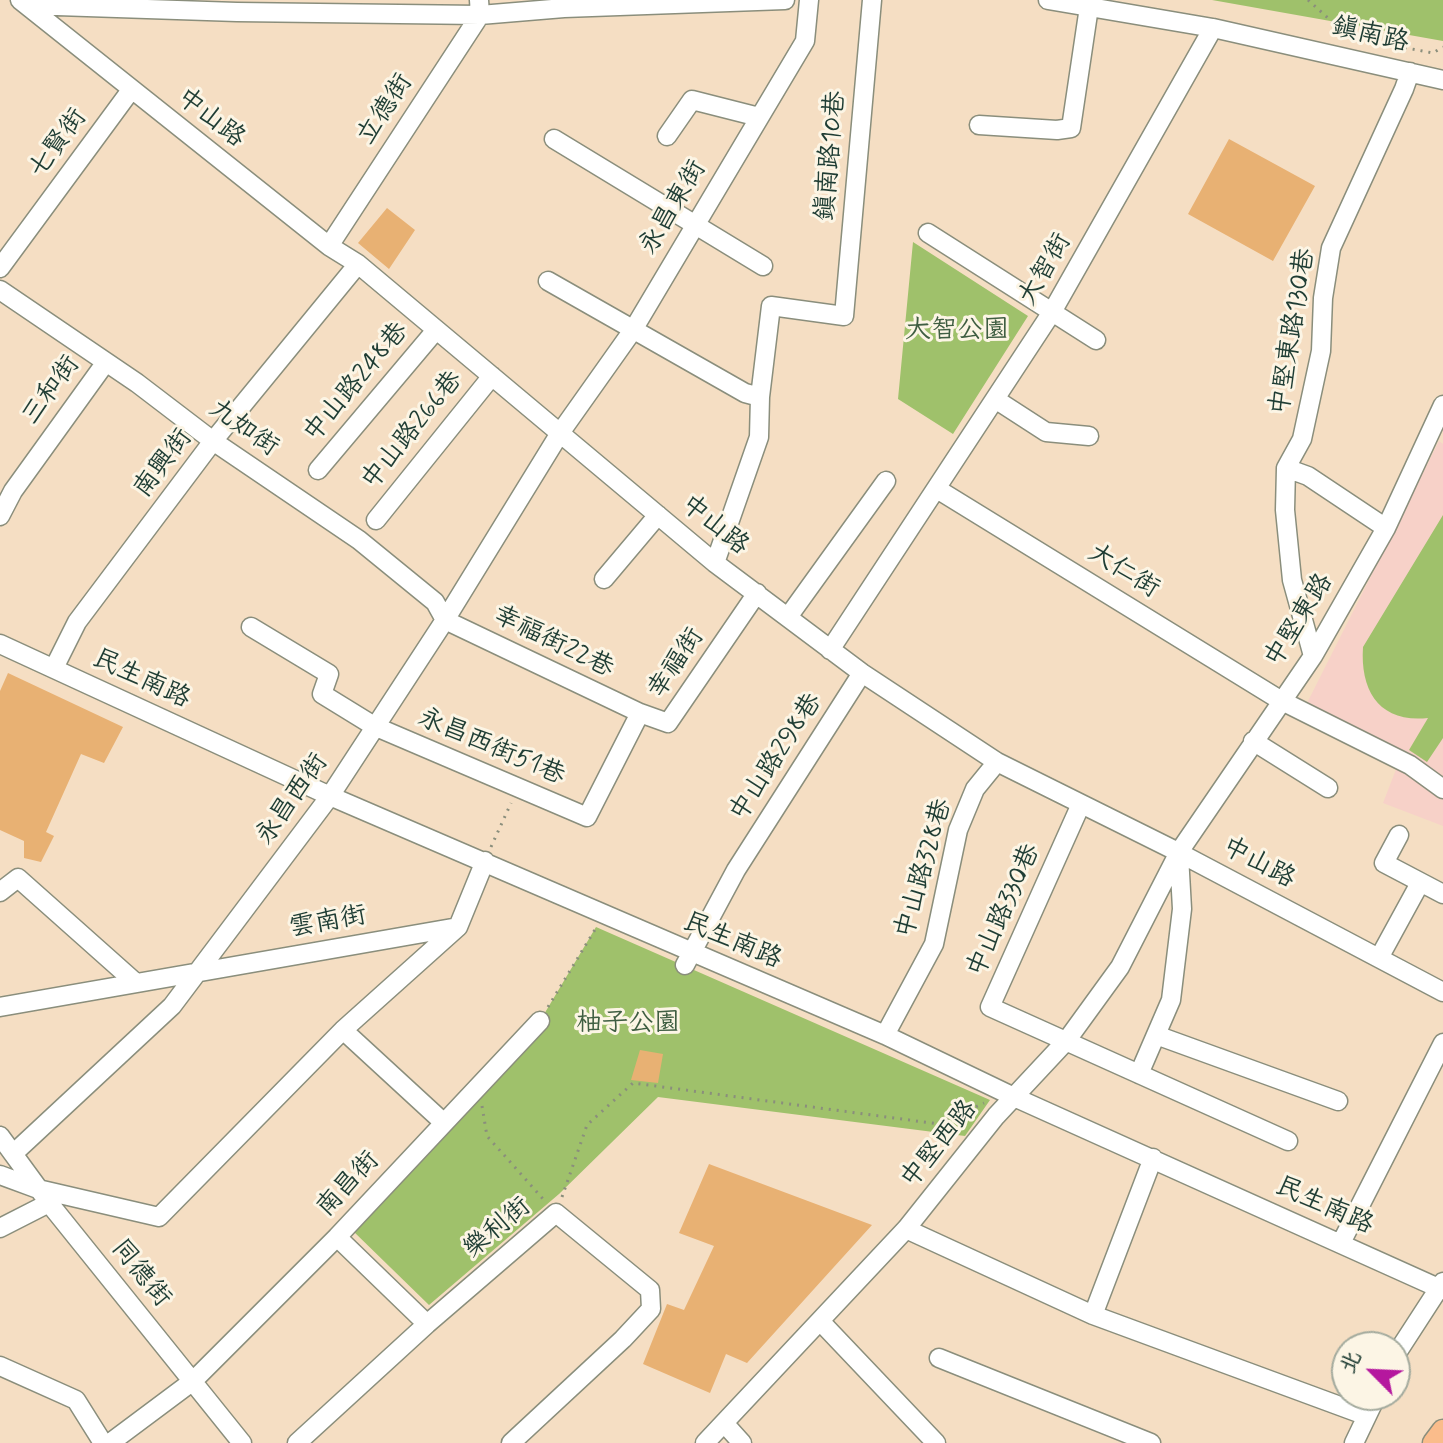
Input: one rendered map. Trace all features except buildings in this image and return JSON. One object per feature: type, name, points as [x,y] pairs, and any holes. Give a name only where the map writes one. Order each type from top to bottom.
[{"type":"main road","points":[[1434,1443],[1443,1431]]},
{"type":"street","points":[[25,2],[479,7],[785,0]]},
{"type":"street","name":"永昌東街","points":[[560,433],[633,330],[805,41],[809,0]]},
{"type":"street","name":"鎮南路10巷","points":[[760,397],[771,306],[844,316],[872,0]]},
{"type":"street","name":"鎮南路","points":[[1048,0],[1213,28],[1443,80]]},
{"type":"street","name":"中山路","points":[[25,2],[329,246],[358,264],[715,563],[862,673],[997,762],[1179,852],[1443,992]]},
{"type":"street","name":"立德街","points":[[329,246],[479,7]]},
{"type":"street","points":[[979,125],[1057,130],[1071,128],[1089,7]]},
{"type":"street","name":"大智街","points":[[830,650],[1052,312],[1213,28]]},
{"type":"street","name":"中堅東路130巷","points":[[1313,656],[1292,580],[1285,510],[1286,468],[1302,439],[1321,351],[1323,298],[1331,248],[1410,72]]},
{"type":"street","name":"七賢街","points":[[0,268],[131,90]]},
{"type":"street","points":[[667,136],[692,100],[759,117]]},
{"type":"street","points":[[554,139],[763,266]]},
{"type":"street","points":[[928,233],[1096,340]]},
{"type":"street","name":"南興街","points":[[54,668],[77,622],[213,441],[358,264]]},
{"type":"street","points":[[548,281],[745,393],[760,397],[759,437],[715,563]]},
{"type":"street","name":"九如街","points":[[0,290],[359,540],[435,602],[445,620]]},
{"type":"street","name":"中山路248巷","points":[[318,470],[436,330]]},
{"type":"street","name":"三和街","points":[[0,516],[6,486],[106,362]]},
{"type":"street","name":"中山路266巷","points":[[376,520],[492,376]]},
{"type":"street","points":[[995,399],[1046,432],[1089,436]]},
{"type":"street","name":"中堅東路","points":[[1179,852],[1280,700],[1313,656],[1386,528],[1443,405]]},
{"type":"street","name":"永昌西街","points":[[14,1153],[172,1006],[199,972],[330,796],[445,620],[560,433]]},
{"type":"street","points":[[1286,468],[1308,476],[1386,528]]},
{"type":"street","points":[[788,617],[886,481]]},
{"type":"street","name":"大仁街","points":[[937,489],[1280,700],[1410,765],[1443,789]]},
{"type":"street","points":[[604,579],[658,515]]},
{"type":"street","name":"幸福街","points":[[587,817],[640,713],[668,723],[757,593]]},
{"type":"street","name":"幸福街22巷","points":[[445,620],[640,713]]},
{"type":"street","name":"永昌西街51巷","points":[[251,627],[329,674],[322,694],[374,726],[587,817]]},
{"type":"street","name":"民生南路","points":[[0,644],[330,796],[603,914],[688,959],[885,1035],[1014,1097],[1442,1287]]},
{"type":"street","name":"中山路298巷","points":[[688,959],[736,870],[862,673]]},
{"type":"street","points":[[1253,741],[1328,788]]},
{"type":"street","name":"中山路328巷","points":[[885,1035],[934,944],[958,830],[975,789],[997,762]]},
{"type":"street","name":"中山路330巷","points":[[1067,1040],[990,1007],[1081,804]]},
{"type":"street","points":[[1399,835],[1384,863],[1443,894]]},
{"type":"street","points":[[1139,1074],[1171,1000],[1182,909],[1179,852]]},
{"type":"street","name":"中堅西路","points":[[705,1443],[906,1229],[996,1116],[1067,1040],[1120,967],[1179,852]]},
{"type":"street","points":[[0,1175],[44,1196],[159,1217],[343,1030],[458,927],[485,861]]},
{"type":"street","points":[[0,892],[18,878],[136,983]]},
{"type":"street","points":[[1379,958],[1420,883]]},
{"type":"street","name":"雲南街","points":[[0,1007],[458,927]]},
{"type":"street","name":"南昌街","points":[[110,1443],[193,1381],[337,1237],[540,1021]]},
{"type":"street","points":[[343,1030],[443,1122]]},
{"type":"street","points":[[1156,1035],[1338,1101]]},
{"type":"street","points":[[1067,1040],[1288,1141]]},
{"type":"street","points":[[1341,1243],[1443,1043]]},
{"type":"street","name":"同德街","points":[[0,1136],[44,1196],[242,1443]]},
{"type":"street","points":[[1093,1315],[1153,1158]]},
{"type":"street","points":[[0,1228],[44,1196]]},
{"type":"street","name":"樂利街","points":[[297,1443],[427,1324],[556,1213],[650,1290],[651,1309],[511,1443]]},
{"type":"street","points":[[906,1229],[1093,1315],[1367,1416]]},
{"type":"street","points":[[337,1237],[427,1324]]},
{"type":"street","points":[[1411,1333],[1442,1287]]},
{"type":"street","points":[[820,1321],[936,1443]]},
{"type":"street","points":[[939,1358],[1151,1443]]},
{"type":"street","points":[[0,1366],[76,1400],[103,1443]]},
{"type":"street","points":[[1354,1443],[1369,1411]]},
{"type":"street","points":[[724,1423],[742,1443]]},
{"type":"path","points":[[1308,0],[1349,37],[1433,53],[1443,47]]},
{"type":"path","points":[[485,861],[518,789]]},
{"type":"path","points":[[540,1021],[603,914]]},
{"type":"path","points":[[480,1083],[487,1136],[556,1213],[587,1125],[633,1083],[939,1124],[990,1100]]},
{"type":"shaded area","points":[[1439,441],[1443,444],[1443,826],[1383,803],[1402,754],[1307,703]]},
{"type":"green space","points":[[1212,0],[1443,0],[1443,41]]},
{"type":"green space","name":"大智公園","points":[[913,242],[1028,316],[953,434],[898,399]]},
{"type":"green space","points":[[1443,515],[1443,738],[1427,762],[1409,750],[1428,718],[1397,715],[1376,701],[1365,678],[1363,647]]},
{"type":"green space","name":"柚子公園","points":[[596,927],[990,1100],[965,1136],[658,1097],[559,1194],[429,1305],[352,1230],[540,1021]]}]
